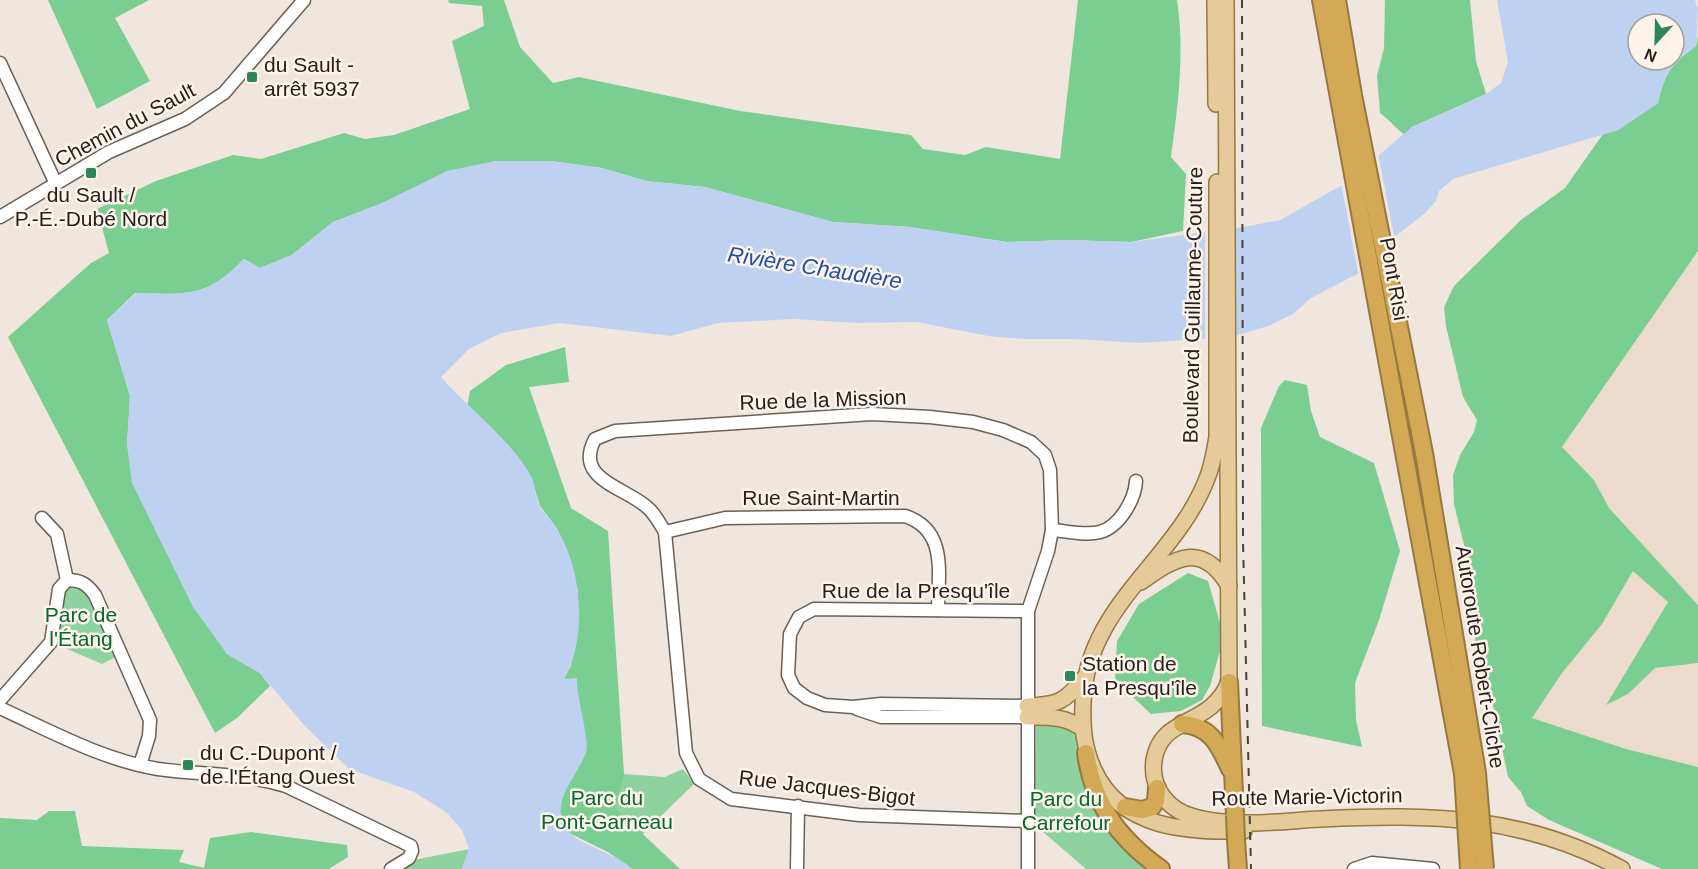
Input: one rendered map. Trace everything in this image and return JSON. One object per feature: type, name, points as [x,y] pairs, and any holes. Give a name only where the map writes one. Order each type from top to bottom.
[{"type":"highway","points":[[1321,0],[1346,97]]},
{"type":"highway","points":[[1337,0],[1346,97]]},
{"type":"highway","name":"Pont Risi","points":[[1346,97],[1424,453]]},
{"type":"highway","name":"Pont Risi","points":[[1346,97],[1406,466]]},
{"type":"highway","name":"Autoroute Robert-Cliche","points":[[1424,453],[1485,869]]},
{"type":"highway","name":"Autoroute Robert-Cliche","points":[[1406,466],[1470,774],[1469,869]]},
{"type":"highway","name":"Boulevard Guillaume-Couture","points":[[1229,682],[1238,869]]},
{"type":"highway","points":[[1182,724],[1194,725],[1208,731],[1216,740],[1233,776]]},
{"type":"highway","name":"Boulevard Guillaume-Couture","points":[[1086,753],[1089,775],[1104,812],[1116,830],[1161,869]]},
{"type":"highway","points":[[1125,807],[1142,810],[1152,807],[1156,801],[1157,788]]},
{"type":"main road","name":"Boulevard Guillaume-Couture","points":[[1215,0],[1222,155]]},
{"type":"main road","name":"Boulevard Guillaume-Couture","points":[[1226,0],[1222,155],[1223,437],[1230,588],[1229,682]]},
{"type":"main road","name":"Boulevard Guillaume-Couture","points":[[1086,753],[1083,729],[1084,678],[1101,631],[1189,512],[1209,474],[1223,437]]},
{"type":"main road","points":[[1129,591],[1175,560],[1190,557],[1212,564],[1230,588]]},
{"type":"main road","points":[[1027,712],[1056,704],[1067,698],[1084,678]]},
{"type":"main road","points":[[1157,788],[1154,768],[1157,749],[1165,735],[1214,707],[1224,695],[1229,682]]},
{"type":"main road","points":[[1027,712],[1070,719],[1083,729]]},
{"type":"main road","name":"Route Marie-Victorin","points":[[1086,753],[1105,790],[1143,819],[1160,825],[1207,832],[1392,825],[1502,827]]},
{"type":"main road","name":"Route Marie-Victorin","points":[[1157,788],[1165,800],[1183,813],[1216,821],[1265,822],[1393,816],[1450,817],[1534,831],[1622,869]]},
{"type":"street","name":"Chemin du Sault","points":[[0,217],[109,152],[185,120],[224,93],[304,0]]},
{"type":"street","points":[[0,63],[56,184]]},
{"type":"street","name":"Rue de la Mission","points":[[665,532],[648,508],[594,472],[589,463],[589,448],[594,439],[615,431],[872,414],[972,422],[1031,441],[1045,455],[1050,470],[1053,530],[1028,611],[1028,869]]},
{"type":"street","points":[[1053,530],[1101,532],[1111,526],[1128,506],[1136,481]]},
{"type":"street","name":"Rue Saint-Martin","points":[[665,532],[725,518],[905,516],[916,519],[932,534],[938,564],[938,610]]},
{"type":"street","points":[[42,518],[57,534],[67,580]]},
{"type":"street","name":"Rue Jacques-Bigot","points":[[665,532],[686,753],[699,779],[730,799],[905,819],[1027,821]]},
{"type":"street","points":[[0,700],[51,642],[59,589],[67,580],[78,580],[87,585],[95,596],[150,720],[149,736],[140,765]]},
{"type":"street","name":"Rue de la Presqu'île","points":[[1027,712],[881,717],[853,707],[825,705],[807,698],[794,687],[788,675],[790,634],[799,617],[814,609],[1028,611]]},
{"type":"street","points":[[0,708],[86,747],[140,765],[252,777],[286,786],[411,846],[410,858],[391,869]]},
{"type":"street","points":[[797,869],[798,806]]},
{"type":"street","points":[[1354,869],[1372,863],[1433,869]]},
{"type":"shaded area","points":[[1698,251],[1698,605],[1609,508],[1594,479],[1562,447]]},
{"type":"shaded area","points":[[1633,571],[1668,602],[1606,704],[1628,694],[1655,668],[1698,663],[1698,767],[1626,749],[1531,719],[1562,673],[1602,624]]},
{"type":"green space","points":[[48,0],[149,0],[115,18],[150,81],[97,109]]},
{"type":"green space","points":[[448,0],[504,0],[520,47],[553,83],[579,77],[740,111],[911,135],[923,149],[965,155],[986,147],[1060,159],[1078,0],[1177,0],[1180,59],[1171,157],[1186,174],[1183,231],[1131,242],[1067,240],[1007,242],[910,227],[833,222],[705,187],[646,181],[602,168],[551,161],[495,161],[333,222],[292,255],[260,268],[244,259],[230,272],[206,288],[168,294],[135,293],[107,320],[130,396],[127,445],[227,654],[260,673],[270,686],[237,718],[215,733],[8,337],[91,263],[109,253],[97,209],[156,181],[233,155],[261,159],[344,133],[365,139],[394,135],[470,109],[452,41],[484,26],[482,6],[449,3]]},
{"type":"green space","points":[[1385,0],[1470,0],[1476,61],[1486,94],[1412,127],[1405,135],[1380,113],[1377,76],[1384,48]]},
{"type":"green space","points":[[1698,35],[1698,251],[1562,447],[1594,480],[1609,508],[1698,605],[1698,663],[1655,668],[1628,694],[1606,705],[1668,602],[1633,571],[1602,624],[1562,673],[1532,718],[1626,749],[1698,767],[1698,869],[1662,869],[1549,820],[1527,806],[1521,792],[1508,777],[1494,709],[1477,652],[1469,595],[1467,557],[1454,504],[1453,475],[1460,455],[1474,432],[1477,420],[1463,397],[1446,326],[1444,307],[1454,286],[1521,220],[1565,188],[1603,134],[1618,130],[1658,103],[1669,72],[1686,72],[1686,54],[1696,46]]},
{"type":"green space","points":[[565,347],[569,382],[529,387],[571,508],[608,531],[624,774],[615,808],[680,869],[632,869],[608,852],[569,833],[559,816],[577,679],[563,680],[571,666],[578,590],[558,530],[540,506],[531,477],[467,407],[470,391],[506,365]]},
{"type":"green space","points":[[1285,380],[1307,385],[1311,411],[1320,437],[1374,463],[1400,551],[1379,620],[1355,683],[1356,720],[1362,747],[1262,726],[1261,428],[1279,386]]},
{"type":"green space","points":[[1188,573],[1208,581],[1224,637],[1210,686],[1202,700],[1181,711],[1151,714],[1115,680],[1117,641],[1139,604]]},
{"type":"green space","name":"Parc de l'Étang","points":[[67,580],[87,585],[121,654],[102,664],[51,642]]},
{"type":"green space","name":"Parc du Carrefour","points":[[1042,721],[1074,729],[1083,776],[1157,869],[1086,869],[1035,825],[1036,724]]},
{"type":"green space","name":"Parc du Pont-Garneau","points":[[683,769],[694,784],[618,858],[563,795],[624,774],[665,777]]},
{"type":"green space","points":[[49,811],[75,811],[82,846],[184,850],[179,862],[204,868],[210,838],[251,832],[347,845],[348,857],[329,869],[0,869],[0,818],[37,820]]},
{"type":"green space","points":[[469,849],[462,869],[391,869],[404,862]]},
{"type":"water","name":"Rivière Chaudière","points":[[1497,0],[1695,0],[1698,8],[1696,46],[1686,54],[1686,12],[1626,12],[1626,72],[1669,72],[1658,103],[1618,130],[1453,179],[1439,191],[1436,201],[1424,214],[1392,239],[1365,270],[1311,298],[1293,314],[1268,326],[1231,337],[1138,343],[1076,339],[1023,339],[988,336],[917,322],[856,323],[794,319],[718,323],[671,336],[560,323],[501,333],[469,349],[441,377],[501,437],[523,463],[533,480],[540,507],[557,529],[565,545],[577,583],[579,624],[577,644],[564,679],[577,678],[587,746],[582,762],[562,801],[563,821],[574,837],[617,858],[632,869],[462,869],[469,849],[462,830],[446,812],[414,792],[349,769],[304,725],[260,673],[227,654],[193,607],[132,483],[127,445],[130,396],[107,320],[136,293],[169,294],[195,291],[218,281],[244,259],[260,268],[292,255],[333,222],[382,203],[447,171],[495,161],[551,161],[602,168],[646,181],[705,187],[833,222],[910,227],[1007,242],[1067,240],[1131,242],[1280,220],[1346,183],[1412,127],[1486,94],[1501,83],[1508,62]]},
{"type":"pier","points":[[1378,153],[1395,241],[1382,257],[1359,277],[1341,183]]},
{"type":"pier","points":[[1236,225],[1236,338],[1205,341],[1205,229]]},
{"type":"railway","points":[[1242,0],[1243,541],[1251,869]]},
{"type":"place","name":"du Sault - arrêt 5937","points":[[252,77]]},
{"type":"place","name":"du Sault / P.-É.-Dubé Nord","points":[[91,173]]},
{"type":"place","name":"Station de la Presqu'île","points":[[1070,676]]},
{"type":"place","name":"du C.-Dupont / de l'Étang Ouest","points":[[188,765]]}]
